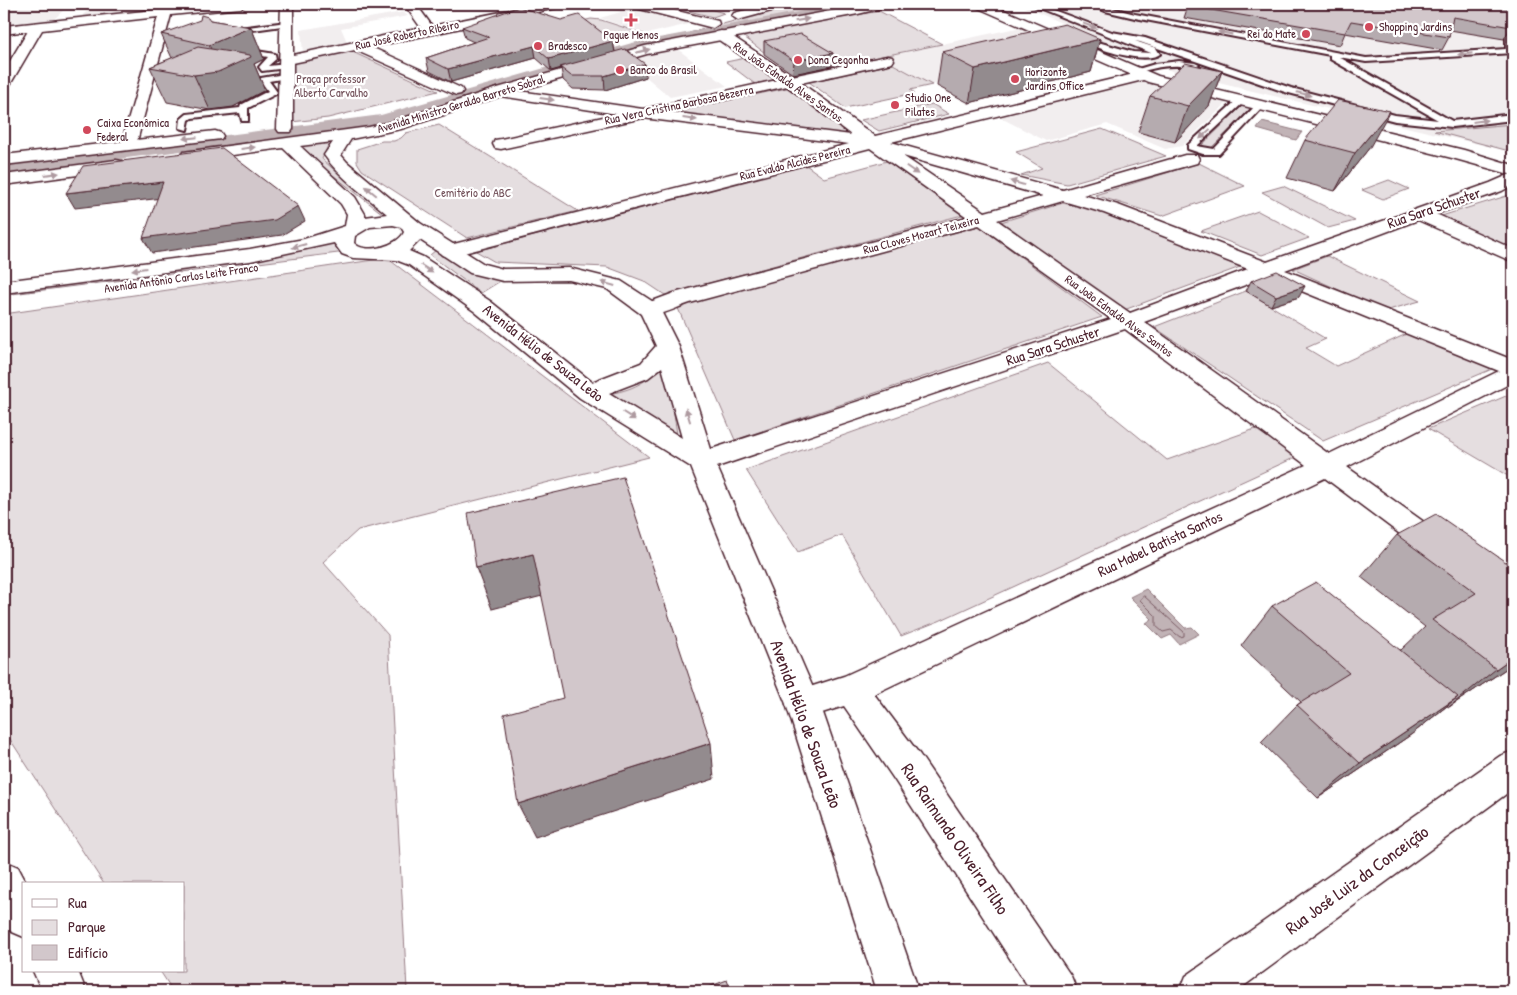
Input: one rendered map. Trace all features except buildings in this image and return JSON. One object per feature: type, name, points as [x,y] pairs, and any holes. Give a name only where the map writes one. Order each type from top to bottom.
[{"type":"street","points":[[4,30],[241,4]]},
{"type":"street","points":[[287,4],[287,67],[282,134],[349,201],[356,214],[350,231],[343,240],[344,246],[358,253]]},
{"type":"street","points":[[410,4],[429,31]]},
{"type":"street","name":"Rua José Roberto Ribeiro","points":[[287,67],[356,46],[556,4]]},
{"type":"street","points":[[636,4],[717,30]]},
{"type":"street","name":"Avenida Ministro Geraldo Barreto Sobral","points":[[170,158],[282,134],[343,128],[395,126],[499,92],[717,30],[782,4]]},
{"type":"street","name":"Avenida Ministro Geraldo Barreto Sobral","points":[[436,96],[621,44],[882,4]]},
{"type":"street","points":[[980,4],[1141,71],[1241,101],[1458,154],[1513,170]]},
{"type":"street","points":[[1003,4],[1091,42],[1141,71],[1204,84],[1513,158]]},
{"type":"street","points":[[57,24],[71,10]]},
{"type":"street","points":[[129,145],[166,12]]},
{"type":"street","points":[[4,82],[38,26]]},
{"type":"street","name":"Rua João Ednaldo Alves Santos","points":[[717,30],[872,142],[1128,321],[1458,562]]},
{"type":"street","points":[[356,46],[456,91]]},
{"type":"street","name":"Rua Vera Cristina Barbosa Bezerra","points":[[501,144],[887,60]]},
{"type":"street","name":"Rua Evaldo Alcides Pereira","points":[[449,251],[854,148],[1141,71]]},
{"type":"street","points":[[499,92],[641,113],[872,142],[1110,209],[1513,368]]},
{"type":"street","name":"Avenida Hélio de Souza Leão","points":[[343,128],[332,154],[341,166],[410,225],[478,269],[503,275],[569,274],[614,285],[650,310],[668,347],[702,462],[803,704],[898,991]]},
{"type":"street","points":[[4,160],[226,135]]},
{"type":"street","name":"Rua CLoves Mozart Teixeira","points":[[650,310],[691,296],[981,219],[1191,159]]},
{"type":"street","points":[[4,180],[131,163]]},
{"type":"street","name":"Rua Sara Schuster","points":[[702,462],[1128,321],[1266,269],[1496,187],[1513,178]]},
{"type":"street","points":[[1420,214],[1513,256]]},
{"type":"street","name":"Avenida Antônio Carlos Leite Franco","points":[[4,287],[294,248],[350,231],[364,223],[388,219],[410,225],[414,232],[412,238],[399,247],[382,253],[358,253],[4,303]]},
{"type":"street","name":"Avenida Hélio de Souza Leão","points":[[382,253],[400,254],[416,261],[482,306],[589,392],[702,462]]},
{"type":"street","points":[[482,306],[492,293],[504,284],[525,275]]},
{"type":"street","points":[[589,392],[649,368],[668,347]]},
{"type":"street","name":"Rua Mabel Batista Santos","points":[[803,704],[851,689],[1325,466],[1513,373]]},
{"type":"street","name":"Rua Raimundo Oliveira Filho","points":[[851,689],[907,767],[1056,991]]},
{"type":"street","name":"Rua José Luiz da Conceição","points":[[1201,991],[1513,768]]},
{"type":"street","points":[[4,881],[22,913]]},
{"type":"street","points":[[55,972],[65,991]]},
{"type":"lane","points":[[1032,4],[1153,50],[1156,54],[1140,56],[1091,42]]},
{"type":"lane","points":[[1095,4],[1107,10],[1135,16],[1366,60],[1512,52],[1510,32],[1513,21]]},
{"type":"lane","points":[[223,32],[287,24]]},
{"type":"lane","points":[[1113,34],[1142,40],[1288,90],[1395,118],[1452,124],[1513,117]]},
{"type":"lane","points":[[236,49],[272,56],[272,59],[262,67],[265,69],[287,67]]},
{"type":"lane","points":[[1326,53],[1452,124]]},
{"type":"lane","points":[[1141,71],[1177,62],[1196,65],[1232,76],[1257,80]]},
{"type":"lane","points":[[1184,73],[1187,68],[1196,65]]},
{"type":"lane","points":[[249,128],[244,110],[245,105],[273,92],[264,80],[287,67]]},
{"type":"lane","points":[[1241,101],[1191,147],[1203,152],[1216,152],[1260,106]]},
{"type":"lane","points":[[184,128],[185,119],[190,116],[244,110]]},
{"type":"shaded area","points":[[4,4],[70,4],[51,22],[4,27]]},
{"type":"shaded area","points":[[96,4],[216,4],[79,18]]},
{"type":"shaded area","points":[[591,4],[626,4],[693,23],[647,34],[600,18],[621,12]]},
{"type":"shaded area","points":[[691,4],[759,4],[724,13]]},
{"type":"shaded area","name":"Shopping Jardins","points":[[1018,4],[1513,4],[1513,152],[1176,73]]},
{"type":"shaded area","points":[[403,12],[408,16],[341,28],[348,44],[303,53],[301,30]]},
{"type":"shaded area","points":[[1021,27],[1067,48],[932,85],[882,57]]},
{"type":"shaded area","points":[[676,48],[727,86],[670,97],[626,60]]},
{"type":"shaded area","points":[[1141,82],[1228,102],[1182,146],[1165,149],[1107,124],[1046,141],[997,116]]},
{"type":"green space","points":[[661,4],[691,4],[724,13],[713,17]]},
{"type":"green space","points":[[798,4],[846,4],[689,33]]},
{"type":"green space","points":[[879,11],[942,44],[834,66],[801,46],[765,53],[744,37],[752,34]]},
{"type":"green space","points":[[591,19],[601,20],[644,34],[584,48],[526,34]]},
{"type":"green space","name":"Praça professor Alberto Carvalho","points":[[348,50],[438,91],[328,118],[291,122],[293,63]]},
{"type":"green space","points":[[745,58],[778,79],[755,84],[726,62]]},
{"type":"green space","points":[[893,64],[932,85],[910,90],[915,93],[845,108],[809,82]]},
{"type":"green space","points":[[787,88],[857,135],[854,137],[672,112]]},
{"type":"green space","points":[[932,104],[949,114],[879,131],[861,120]]},
{"type":"green space","points":[[1243,105],[1253,107],[1210,149],[1201,146]]},
{"type":"green space","points":[[1513,124],[1513,152],[1434,131]]},
{"type":"green space","name":"Cemitério do ABC","points":[[439,125],[578,211],[467,238],[362,170],[357,162],[357,149],[382,141],[394,141],[406,133]]},
{"type":"green space","points":[[1102,129],[1166,156],[1067,184],[1021,175],[1042,168],[1016,152]]},
{"type":"green space","points":[[331,139],[322,159],[341,176],[391,211],[383,214],[293,144]]},
{"type":"green space","points":[[887,161],[962,215],[665,295],[644,281],[607,267],[495,262],[476,251],[806,165],[824,178]]},
{"type":"green space","points":[[1199,163],[1245,186],[1162,216],[1095,195]]},
{"type":"green space","points":[[1389,180],[1409,189],[1383,199],[1362,190]]},
{"type":"green space","points":[[1283,186],[1355,221],[1328,228],[1262,192]]},
{"type":"green space","points":[[1513,194],[1513,250],[1438,217]]},
{"type":"green space","points":[[1063,203],[1105,212],[1243,266],[1124,310],[1001,222]]},
{"type":"green space","points":[[1258,211],[1309,238],[1262,255],[1201,231]]},
{"type":"green space","points":[[979,226],[1102,317],[735,440],[677,306]]},
{"type":"green space","points":[[337,237],[346,252],[4,295],[4,289],[267,256]]},
{"type":"green space","points":[[436,250],[502,280],[481,293],[430,255]]},
{"type":"green space","points":[[1327,256],[1420,301],[1385,311],[1293,269]]},
{"type":"green space","points":[[387,258],[649,457],[358,530],[323,562],[388,635],[407,990],[173,991],[161,972],[185,972],[185,882],[103,882],[4,730],[4,314]]},
{"type":"green space","points":[[1246,291],[1326,339],[1306,348],[1336,366],[1411,332],[1492,369],[1323,441],[1154,327]]},
{"type":"green space","points":[[666,362],[679,447],[606,394],[632,388],[653,375]]},
{"type":"green space","points":[[1048,363],[1167,460],[1255,429],[1296,457],[939,621],[901,636],[842,535],[798,552],[746,470]]},
{"type":"green space","points":[[1513,393],[1513,479],[1428,429]]},
{"type":"water","points":[[1262,122],[1302,132],[1296,140],[1257,129]]},
{"type":"water","points":[[1146,589],[1185,628],[1192,627],[1199,634],[1179,644],[1171,635],[1162,639],[1146,623],[1152,619],[1130,597]]},
{"type":"waterway","points":[[4,169],[382,120],[632,47],[842,7]]},
{"type":"place","name":"Pague Menos","points":[[631,20]]},
{"type":"place","name":"Shopping Jardins","points":[[1369,27]]},
{"type":"place","name":"Rei do Mate","points":[[1306,34]]},
{"type":"place","name":"Bradesco","points":[[538,46]]},
{"type":"place","name":"Dona Cegonha","points":[[798,60]]},
{"type":"place","name":"Banco do Brasil","points":[[620,70]]},
{"type":"place","name":"Horizonte Jardins Office","points":[[1015,79]]},
{"type":"place","name":"Studio One Pilates","points":[[895,105]]},
{"type":"place","name":"Caixa Econômica Federal","points":[[87,130]]}]
